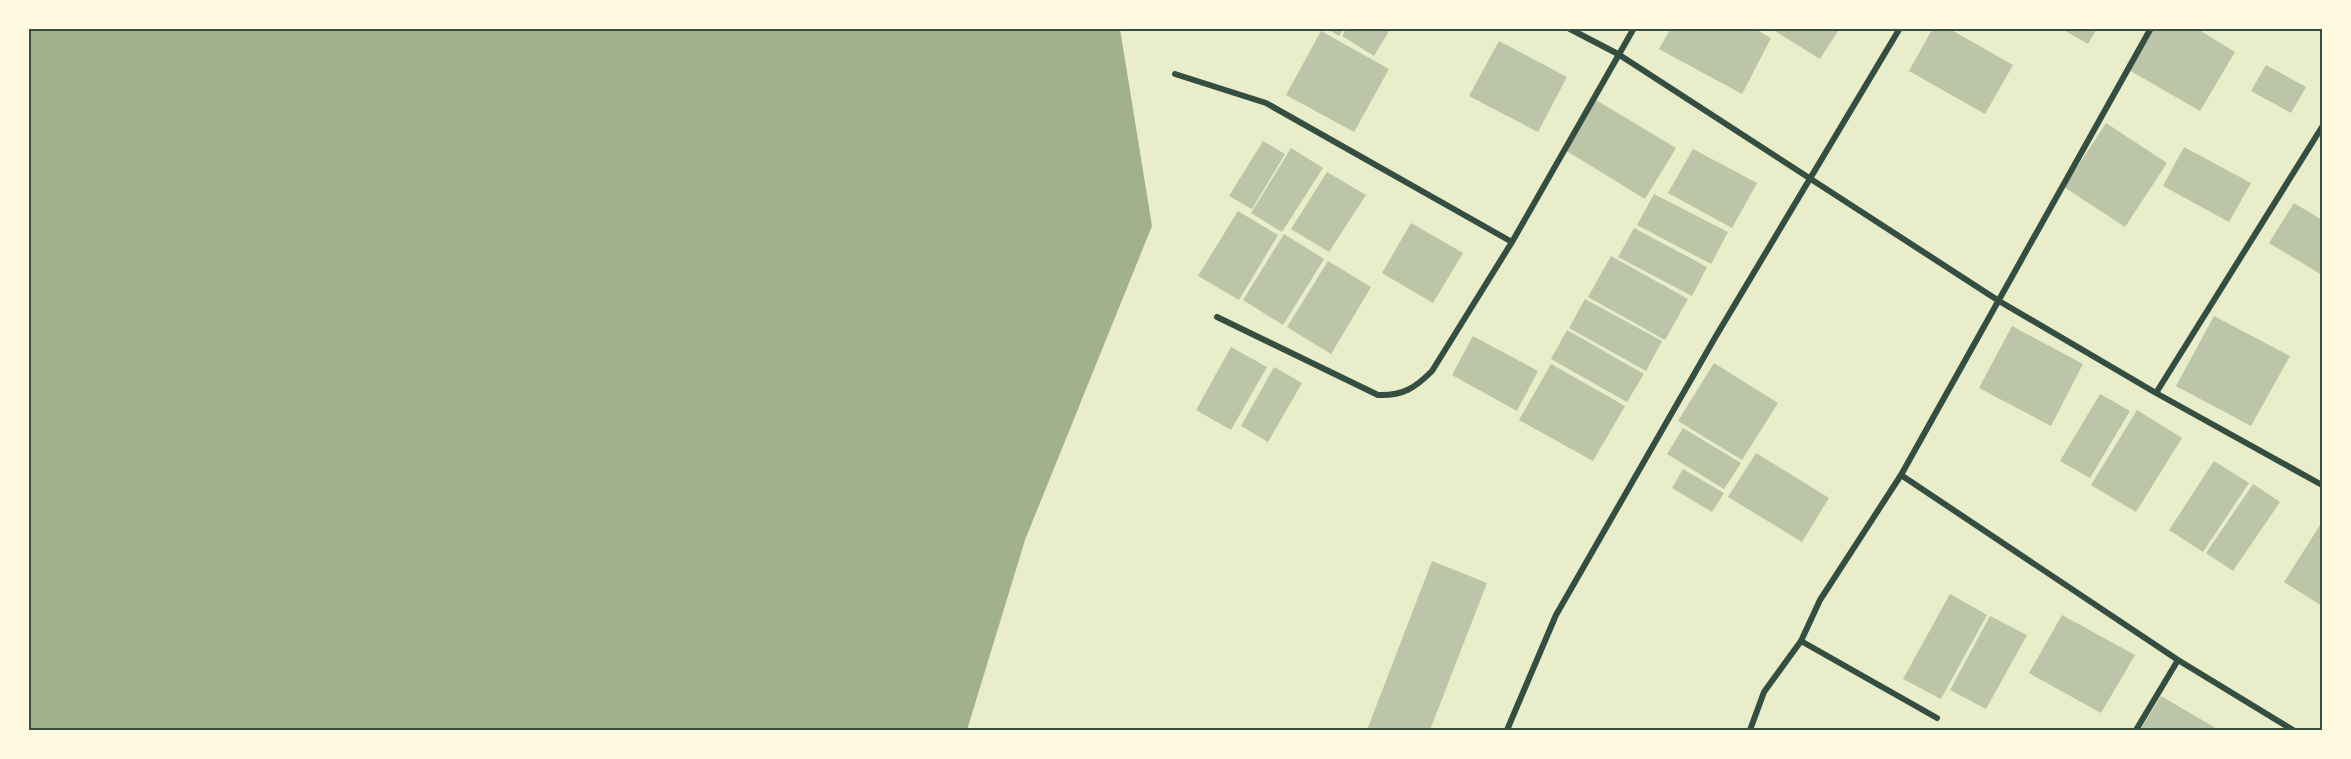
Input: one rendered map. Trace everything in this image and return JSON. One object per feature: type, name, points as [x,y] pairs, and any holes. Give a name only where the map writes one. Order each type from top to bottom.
[{"type":"street","points":[[1568,28],[1618,54],[1999,301],[2156,393],[2322,486]]},
{"type":"street","points":[[1217,317],[1378,395],[1394,396],[1415,388],[1431,371],[1512,242],[1634,28]]},
{"type":"street","points":[[1507,730],[1556,615],[1810,177],[1900,28]]},
{"type":"street","points":[[1750,730],[1764,692],[1801,640],[1820,600],[1901,475],[2151,28]]},
{"type":"street","points":[[1175,74],[1266,102],[1512,242]]},
{"type":"street","points":[[2156,393],[2322,127]]},
{"type":"street","points":[[1901,475],[2178,660],[2293,730]]},
{"type":"street","points":[[1801,640],[1937,718]]},
{"type":"street","points":[[2136,730],[2178,660]]},
{"type":"shaded area","points":[[28,29],[1120,29],[1152,226],[1025,540],[967,730],[29,730]]},
{"type":"building","points":[[1326,28],[1344,28],[1339,36]]},
{"type":"building","points":[[1347,28],[1391,28],[1374,56],[1342,36]]},
{"type":"building","points":[[1671,28],[1753,28],[1771,38],[1742,94],[1659,49]]},
{"type":"building","points":[[1770,28],[1840,28],[1820,59]]},
{"type":"building","points":[[1933,28],[1948,28],[2013,65],[1985,114],[1909,71]]},
{"type":"building","points":[[2060,28],[2097,28],[2088,44]]},
{"type":"building","points":[[2154,28],[2196,28],[2235,52],[2200,111],[2129,70]]},
{"type":"building","points":[[1321,31],[1389,69],[1354,132],[1286,95]]},
{"type":"building","points":[[1499,41],[1567,77],[1538,132],[1469,96]]},
{"type":"building","points":[[2266,65],[2306,87],[2291,113],[2251,91]]},
{"type":"building","points":[[1596,100],[1676,148],[1645,199],[1565,150]]},
{"type":"building","points":[[2106,123],[2167,163],[2125,227],[2064,187]]},
{"type":"building","points":[[1263,141],[1285,154],[1252,209],[1229,196]]},
{"type":"building","points":[[2184,147],[2251,183],[2229,222],[2163,186]]},
{"type":"building","points":[[1291,148],[1323,168],[1282,232],[1251,213]]},
{"type":"building","points":[[1693,149],[1757,183],[1732,228],[1668,193]]},
{"type":"building","points":[[1327,172],[1366,195],[1329,252],[1291,229]]},
{"type":"building","points":[[1654,194],[1728,232],[1711,264],[1637,225]]},
{"type":"building","points":[[2294,203],[2322,220],[2322,275],[2269,243]]},
{"type":"building","points":[[1238,211],[1278,235],[1239,300],[1198,276]]},
{"type":"building","points":[[1411,223],[1463,253],[1433,303],[1382,273]]},
{"type":"building","points":[[1634,228],[1707,267],[1692,296],[1618,257]]},
{"type":"building","points":[[1284,234],[1324,259],[1283,325],[1243,300]]},
{"type":"building","points":[[1611,256],[1688,299],[1665,340],[1588,297]]},
{"type":"building","points":[[1328,261],[1371,287],[1331,354],[1287,327]]},
{"type":"building","points":[[1585,299],[1662,341],[1646,371],[1569,328]]},
{"type":"building","points":[[2214,316],[2290,356],[2251,426],[2176,386]]},
{"type":"building","points":[[2012,326],[2083,364],[2051,426],[1979,388]]},
{"type":"building","points":[[1567,330],[1644,374],[1627,402],[1551,359]]},
{"type":"building","points":[[1473,336],[1538,371],[1517,411],[1452,375]]},
{"type":"building","points":[[1231,347],[1267,367],[1231,430],[1196,410]]},
{"type":"building","points":[[1714,363],[1778,403],[1742,460],[1678,421]]},
{"type":"building","points":[[1551,364],[1625,406],[1593,461],[1519,420]]},
{"type":"building","points":[[1274,367],[1302,383],[1268,442],[1241,426]]},
{"type":"building","points":[[2100,394],[2130,411],[2090,478],[2060,461]]},
{"type":"building","points":[[2137,410],[2182,438],[2136,512],[2091,485]]},
{"type":"building","points":[[1683,428],[1741,463],[1724,489],[1667,454]]},
{"type":"building","points":[[1756,453],[1829,498],[1802,542],[1728,497]]},
{"type":"building","points":[[2214,461],[2249,483],[2203,552],[2169,530]]},
{"type":"building","points":[[1683,469],[1724,493],[1712,512],[1672,488]]},
{"type":"building","points":[[2253,484],[2280,502],[2233,571],[2206,553]]},
{"type":"building","points":[[2322,522],[2322,606],[2284,582]]},
{"type":"building","points":[[1432,561],[1487,583],[1430,730],[1367,730]]},
{"type":"building","points":[[1950,594],[1987,615],[1941,699],[1903,679]]},
{"type":"building","points":[[2062,615],[2135,655],[2101,713],[2029,673]]},
{"type":"building","points":[[1990,616],[2027,635],[1986,709],[1950,690]]},
{"type":"building","points":[[2161,696],[2219,730],[2140,730]]}]
